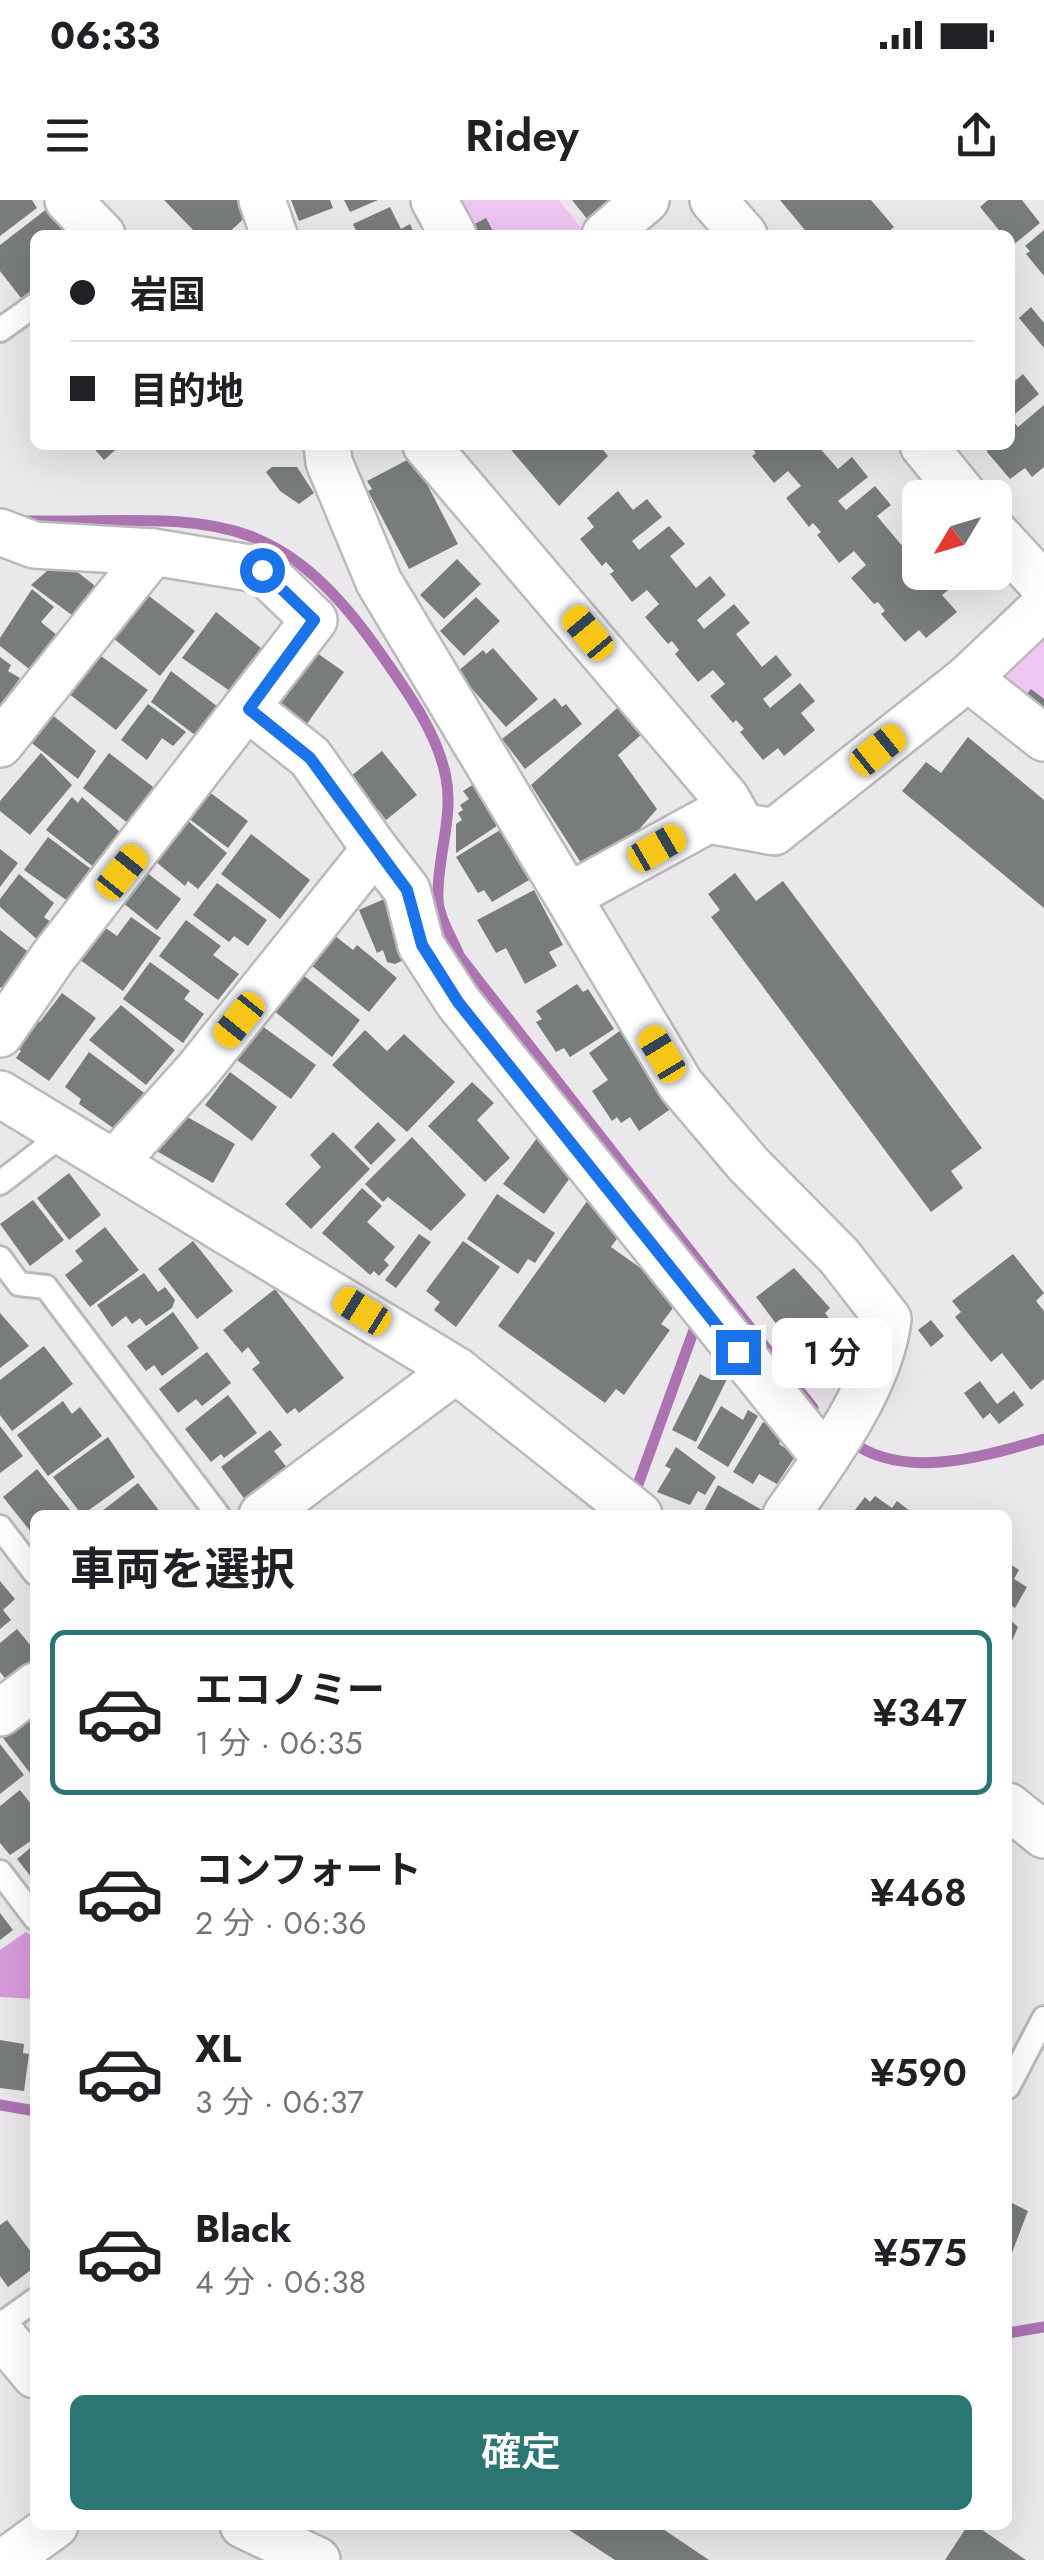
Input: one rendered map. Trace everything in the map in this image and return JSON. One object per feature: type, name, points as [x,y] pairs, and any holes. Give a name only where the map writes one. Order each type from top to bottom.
[{"type":"street","points":[[68,200],[97,230]]},
{"type":"street","points":[[262,200],[272,230]]},
{"type":"street","points":[[434,200],[450,230]]},
{"type":"street","points":[[611,230],[646,200]]},
{"type":"street","points":[[713,200],[740,230]]},
{"type":"street","points":[[330,450],[379,582],[446,700],[526,821],[681,1085],[748,1164],[838,1256],[888,1320],[885,1346],[850,1414],[789,1510]]},
{"type":"street","points":[[430,450],[714,783],[742,826]]},
{"type":"street","points":[[927,450],[951,480]]},
{"type":"street","points":[[0,532],[34,544],[153,552],[262,570],[314,620]]},
{"type":"street","points":[[1012,551],[1044,586]]},
{"type":"street","points":[[0,744],[153,552]]},
{"type":"street","points":[[0,1034],[54,957],[314,620],[379,582]]},
{"type":"street","points":[[569,896],[708,820],[774,832],[968,678],[1044,606]]},
{"type":"street","points":[[968,678],[1044,738]]},
{"type":"street","points":[[249,709],[310,758],[407,890],[422,945],[458,1002],[824,1458]]},
{"type":"street","points":[[116,1161],[197,1071],[375,849]]},
{"type":"street","points":[[0,1094],[456,1370],[633,1510]]},
{"type":"street","points":[[269,1510],[456,1370]]},
{"type":"street","points":[[0,1713],[30,1690]]},
{"type":"street","points":[[1012,1809],[1044,1835]]},
{"type":"street","points":[[0,2334],[30,2369]]},
{"type":"street","points":[[7,2560],[48,2530]]},
{"type":"street","points":[[254,2530],[317,2560]]},
{"type":"lane","points":[[0,330],[30,309]]},
{"type":"lane","points":[[0,1184],[62,1135]]},
{"type":"lane","points":[[0,1258],[19,1284],[46,1287],[214,1510]]},
{"type":"lane","points":[[0,1528],[30,1567]]},
{"type":"lane","points":[[0,1872],[30,1911]]},
{"type":"lane","points":[[1012,2079],[1044,2018]]},
{"type":"lane","points":[[0,2325],[30,2304]]},
{"type":"shaded area","points":[[449,200],[559,200],[582,229],[581,230],[465,230]]},
{"type":"shaded area","points":[[1044,633],[1044,722],[996,674]]},
{"type":"shaded area","points":[[26,1932],[30,1935],[30,1999],[0,1997],[0,1950]]},
{"type":"building","points":[[0,200],[32,200],[37,208],[0,236]]},
{"type":"building","points":[[164,200],[238,200],[250,213],[231,230],[193,230]]},
{"type":"building","points":[[291,200],[330,200],[333,208],[299,221]]},
{"type":"building","points":[[344,200],[378,200],[350,212]]},
{"type":"building","points":[[572,200],[613,200],[588,220]]},
{"type":"building","points":[[780,200],[871,200],[894,227],[890,230],[805,230]]},
{"type":"building","points":[[988,200],[1022,200],[1040,223],[1015,244],[1015,230],[999,230],[980,207]]},
{"type":"building","points":[[390,207],[401,229],[410,224],[413,230],[356,230],[353,224]]},
{"type":"building","points":[[48,208],[64,230],[30,230],[30,292],[21,298],[0,271],[0,245]]},
{"type":"building","points":[[486,218],[492,230],[473,230],[471,226]]},
{"type":"building","points":[[1044,230],[1044,276],[1026,254],[1030,251],[1025,246]]},
{"type":"building","points":[[1031,307],[1044,323],[1044,348],[1019,318]]},
{"type":"building","points":[[1023,374],[1039,394],[1015,414],[1015,381]]},
{"type":"building","points":[[1044,405],[1044,467],[1032,477],[1025,468],[1010,479],[987,450],[1015,450],[1015,424],[1018,427]]},
{"type":"building","points":[[95,450],[115,450],[104,460]]},
{"type":"building","points":[[511,450],[603,450],[608,456],[559,506]]},
{"type":"building","points":[[753,450],[821,450],[838,469],[852,457],[868,477],[838,501],[846,510],[875,486],[891,505],[877,516],[902,546],[902,590],[948,590],[942,595],[957,612],[926,638],[919,630],[905,642],[881,614],[885,611],[878,602],[874,604],[851,578],[866,565],[854,551],[839,563],[817,535],[821,532],[813,523],[809,527],[786,498],[801,486],[788,471],[774,483],[752,456],[756,453]]},
{"type":"building","points":[[413,457],[458,544],[409,569],[368,491],[372,489],[367,481]]},
{"type":"building","points":[[272,467],[297,467],[314,493],[299,504],[280,491],[266,472]]},
{"type":"building","points":[[618,491],[633,510],[647,499],[662,517],[632,541],[639,550],[669,526],[685,544],[670,556],[696,588],[710,576],[726,595],[697,620],[704,629],[734,604],[750,623],[736,634],[762,667],[776,655],[792,675],[763,699],[770,708],[800,683],[815,701],[801,713],[815,730],[784,756],[778,748],[763,760],[740,732],[744,729],[736,720],[733,723],[710,696],[725,684],[713,670],[698,682],[675,654],[679,650],[672,641],[668,644],[645,617],[659,604],[647,590],[632,602],[610,574],[614,571],[606,562],[602,566],[580,539],[594,527],[587,518]]},
{"type":"building","points":[[457,559],[481,584],[444,619],[420,595]]},
{"type":"building","points":[[57,562],[67,564],[103,592],[80,621],[31,585]]},
{"type":"building","points":[[32,589],[54,607],[41,622],[64,641],[38,676],[0,646],[0,638]]},
{"type":"building","points":[[141,590],[195,631],[160,676],[108,634]]},
{"type":"building","points":[[476,597],[500,621],[464,656],[440,631]]},
{"type":"building","points":[[216,612],[266,652],[233,693],[182,658]]},
{"type":"building","points":[[307,646],[344,672],[306,725],[270,699]]},
{"type":"building","points":[[493,648],[538,699],[506,727],[457,672],[483,650],[486,654]]},
{"type":"building","points":[[94,651],[148,690],[116,730],[64,690]]},
{"type":"building","points":[[0,657],[11,665],[8,671],[20,678],[0,706]]},
{"type":"building","points":[[171,671],[226,713],[203,741],[151,702]]},
{"type":"building","points":[[1031,689],[1044,699],[1044,721],[1020,702]]},
{"type":"building","points":[[555,698],[562,707],[566,704],[582,724],[525,769],[502,739]]},
{"type":"building","points":[[625,701],[649,728],[618,755],[657,809],[628,842],[626,839],[615,849],[612,845],[585,869],[531,785]]},
{"type":"building","points":[[148,704],[186,732],[173,746],[162,738],[147,760],[121,740]]},
{"type":"building","points":[[50,713],[96,751],[78,779],[29,741]]},
{"type":"building","points":[[968,737],[1044,800],[1044,908],[902,791],[926,762],[941,773]]},
{"type":"building","points":[[382,751],[417,795],[386,820],[379,811],[374,815],[346,780]]},
{"type":"building","points":[[41,753],[72,785],[30,835],[0,811],[0,801]]},
{"type":"building","points":[[109,753],[161,793],[129,824],[83,788]]},
{"type":"building","points":[[477,782],[503,822],[456,853],[456,824],[462,820],[458,813],[463,810],[460,805],[469,799],[463,791]]},
{"type":"building","points":[[204,788],[248,821],[228,848],[184,815]]},
{"type":"building","points":[[72,797],[78,803],[82,797],[122,834],[95,868],[46,830]]},
{"type":"building","points":[[182,816],[227,853],[198,889],[188,881],[185,886],[149,856]]},
{"type":"building","points":[[505,827],[519,851],[513,854],[529,880],[492,902],[484,890],[478,893],[456,857]]},
{"type":"building","points":[[251,834],[310,880],[280,919],[221,874]]},
{"type":"building","points":[[48,837],[95,872],[72,904],[24,870]]},
{"type":"building","points":[[0,849],[18,863],[0,887]]},
{"type":"building","points":[[142,869],[181,899],[157,930],[118,899]]},
{"type":"building","points":[[735,873],[756,901],[783,881],[982,1148],[951,1171],[963,1188],[931,1212],[711,917],[720,910],[708,894]]},
{"type":"building","points":[[19,874],[54,903],[44,917],[59,928],[46,947],[0,907],[0,899]]},
{"type":"building","points":[[217,883],[267,920],[248,946],[234,936],[229,942],[193,915]]},
{"type":"building","points":[[534,890],[563,945],[549,952],[557,966],[525,984],[506,948],[496,953],[477,920]]},
{"type":"building","points":[[391,896],[412,956],[395,964],[387,962],[383,950],[377,953],[359,910]]},
{"type":"building","points":[[131,917],[161,938],[123,991],[76,957],[100,924],[117,936]]},
{"type":"building","points":[[186,920],[221,946],[213,955],[239,974],[218,1000],[159,956]]},
{"type":"building","points":[[0,930],[36,958],[9,994],[0,987]]},
{"type":"building","points":[[330,932],[353,950],[357,945],[397,978],[369,1012],[306,961]]},
{"type":"building","points":[[150,962],[190,991],[184,999],[204,1014],[183,1043],[123,999]]},
{"type":"building","points":[[298,971],[360,1020],[332,1057],[269,1007]]},
{"type":"building","points":[[577,984],[583,992],[588,989],[614,1029],[570,1057],[564,1048],[556,1052],[536,1022],[542,1019],[536,1011]]},
{"type":"building","points":[[62,993],[96,1018],[49,1081],[16,1058],[21,1051],[8,1041],[29,1014],[40,1022]]},
{"type":"building","points":[[121,1005],[175,1050],[146,1085],[89,1040]]},
{"type":"building","points":[[262,1026],[316,1065],[291,1099],[237,1060]]},
{"type":"building","points":[[365,1030],[387,1051],[404,1034],[455,1082],[407,1132],[332,1065]]},
{"type":"building","points":[[621,1030],[675,1106],[639,1131],[630,1117],[621,1123],[617,1117],[612,1121],[592,1091],[608,1080],[589,1053]]},
{"type":"building","points":[[89,1052],[147,1095],[119,1132],[79,1104],[81,1099],[65,1087]]},
{"type":"building","points":[[230,1072],[277,1107],[252,1141],[205,1105]]},
{"type":"building","points":[[472,1082],[494,1103],[477,1120],[510,1158],[485,1182],[428,1126]]},
{"type":"building","points":[[175,1110],[235,1144],[213,1183],[153,1149]]},
{"type":"building","points":[[378,1122],[396,1140],[371,1165],[354,1147]]},
{"type":"building","points":[[333,1132],[370,1169],[311,1229],[285,1204],[321,1167],[310,1155]]},
{"type":"building","points":[[412,1137],[466,1195],[431,1231],[388,1197],[383,1202],[365,1184]]},
{"type":"building","points":[[537,1138],[577,1168],[544,1214],[503,1184]]},
{"type":"building","points":[[69,1173],[101,1215],[69,1240],[37,1198]]},
{"type":"building","points":[[362,1188],[382,1206],[367,1222],[395,1247],[384,1260],[389,1265],[379,1276],[374,1271],[370,1275],[322,1233]]},
{"type":"building","points":[[497,1194],[555,1233],[535,1263],[528,1259],[518,1274],[467,1239]]},
{"type":"building","points":[[590,1197],[628,1224],[611,1247],[681,1297],[661,1324],[670,1330],[624,1395],[616,1389],[605,1403],[498,1326]]},
{"type":"building","points":[[33,1200],[64,1240],[30,1266],[0,1224]]},
{"type":"building","points":[[105,1227],[139,1270],[90,1307],[65,1275],[83,1261],[75,1251]]},
{"type":"building","points":[[419,1234],[431,1242],[396,1288],[385,1280]]},
{"type":"building","points":[[193,1241],[233,1291],[197,1319],[158,1269]]},
{"type":"building","points":[[463,1241],[500,1267],[456,1327],[434,1310],[440,1302],[426,1291]]},
{"type":"building","points":[[1013,1254],[1044,1293],[1036,1301],[1044,1311],[1044,1379],[1031,1390],[1002,1353],[991,1362],[955,1317],[961,1312],[952,1301]]},
{"type":"building","points":[[794,1268],[830,1308],[825,1313],[841,1334],[805,1362],[756,1297]]},
{"type":"building","points":[[144,1273],[158,1292],[165,1287],[175,1300],[172,1308],[146,1326],[140,1318],[132,1324],[126,1316],[112,1327],[97,1305]]},
{"type":"building","points":[[275,1289],[344,1378],[299,1413],[295,1408],[287,1414],[252,1369],[260,1363],[248,1347],[242,1353],[223,1330]]},
{"type":"building","points":[[173,1312],[199,1348],[162,1376],[154,1365],[146,1371],[127,1346]]},
{"type":"building","points":[[0,1313],[29,1346],[0,1368]]},
{"type":"building","points":[[931,1320],[944,1336],[931,1347],[918,1330]]},
{"type":"building","points":[[44,1346],[73,1384],[12,1431],[0,1415],[0,1380]]},
{"type":"building","points":[[207,1352],[231,1383],[202,1406],[196,1399],[178,1413],[159,1389]]},
{"type":"building","points":[[719,1366],[731,1371],[696,1442],[672,1430],[700,1374],[711,1380]]},
{"type":"building","points":[[980,1381],[997,1404],[1014,1391],[1024,1405],[999,1424],[990,1413],[983,1419],[964,1393]]},
{"type":"building","points":[[228,1395],[257,1433],[224,1458],[221,1454],[211,1462],[185,1429]]},
{"type":"building","points":[[63,1401],[72,1414],[80,1407],[102,1436],[48,1476],[17,1435]]},
{"type":"building","points":[[721,1406],[743,1420],[748,1410],[758,1416],[728,1467],[697,1448]]},
{"type":"building","points":[[763,1422],[784,1435],[779,1444],[796,1455],[777,1484],[759,1474],[753,1484],[733,1472]]},
{"type":"building","points":[[0,1426],[23,1456],[0,1473]]},
{"type":"building","points":[[270,1430],[282,1445],[274,1451],[288,1469],[246,1501],[221,1467]]},
{"type":"building","points":[[108,1437],[135,1477],[89,1510],[78,1510],[53,1477]]},
{"type":"building","points":[[676,1447],[716,1477],[705,1495],[698,1491],[690,1505],[657,1492],[671,1469],[665,1466]]},
{"type":"building","points":[[37,1469],[70,1510],[30,1510],[30,1531],[3,1497]]},
{"type":"building","points":[[138,1483],[159,1510],[103,1510]]},
{"type":"building","points":[[718,1485],[762,1510],[705,1510]]},
{"type":"building","points":[[875,1496],[892,1508],[897,1501],[909,1510],[855,1510],[865,1497],[870,1502]]},
{"type":"building","points":[[1012,1566],[1019,1570],[1014,1579],[1027,1587],[1015,1608]]},
{"type":"building","points":[[0,1581],[15,1599],[3,1610],[11,1620],[0,1629]]},
{"type":"building","points":[[17,1629],[30,1645],[30,1674],[13,1688],[0,1672],[0,1643]]},
{"type":"building","points":[[30,1717],[30,1773],[3,1738]]},
{"type":"building","points":[[0,1744],[24,1775],[0,1794]]},
{"type":"building","points":[[20,1790],[30,1803],[30,1841],[10,1855],[0,1843],[0,1806]]},
{"type":"building","points":[[30,1848],[30,1876],[17,1859]]},
{"type":"building","points":[[0,1913],[13,1930],[0,1940]]},
{"type":"building","points":[[0,2040],[24,2044],[23,2053],[29,2054],[24,2091],[0,2088]]},
{"type":"building","points":[[1012,2203],[1028,2211],[1012,2253]]},
{"type":"building","points":[[7,2220],[30,2250],[30,2271],[8,2287],[0,2276],[0,2225]]},
{"type":"building","points":[[569,2530],[664,2530],[709,2560],[615,2560]]},
{"type":"building","points":[[965,2530],[982,2530],[1026,2560],[945,2560]]},
{"type":"waterway","points":[[23,521],[138,520],[227,529],[267,543],[305,568],[343,605],[412,700],[442,762],[448,808],[438,900],[460,957],[813,1408]]},
{"type":"waterway","points":[[636,1490],[699,1316]]},
{"type":"waterway","points":[[849,1440],[870,1453],[919,1463],[971,1458],[1044,1439]]},
{"type":"waterway","points":[[0,2105],[30,2110]]},
{"type":"waterway","points":[[1012,2332],[1044,2327]]},
{"type":"route","points":[[262,570],[314,620],[249,709],[310,758],[407,890],[422,945],[458,1002],[738,1352]]}]
